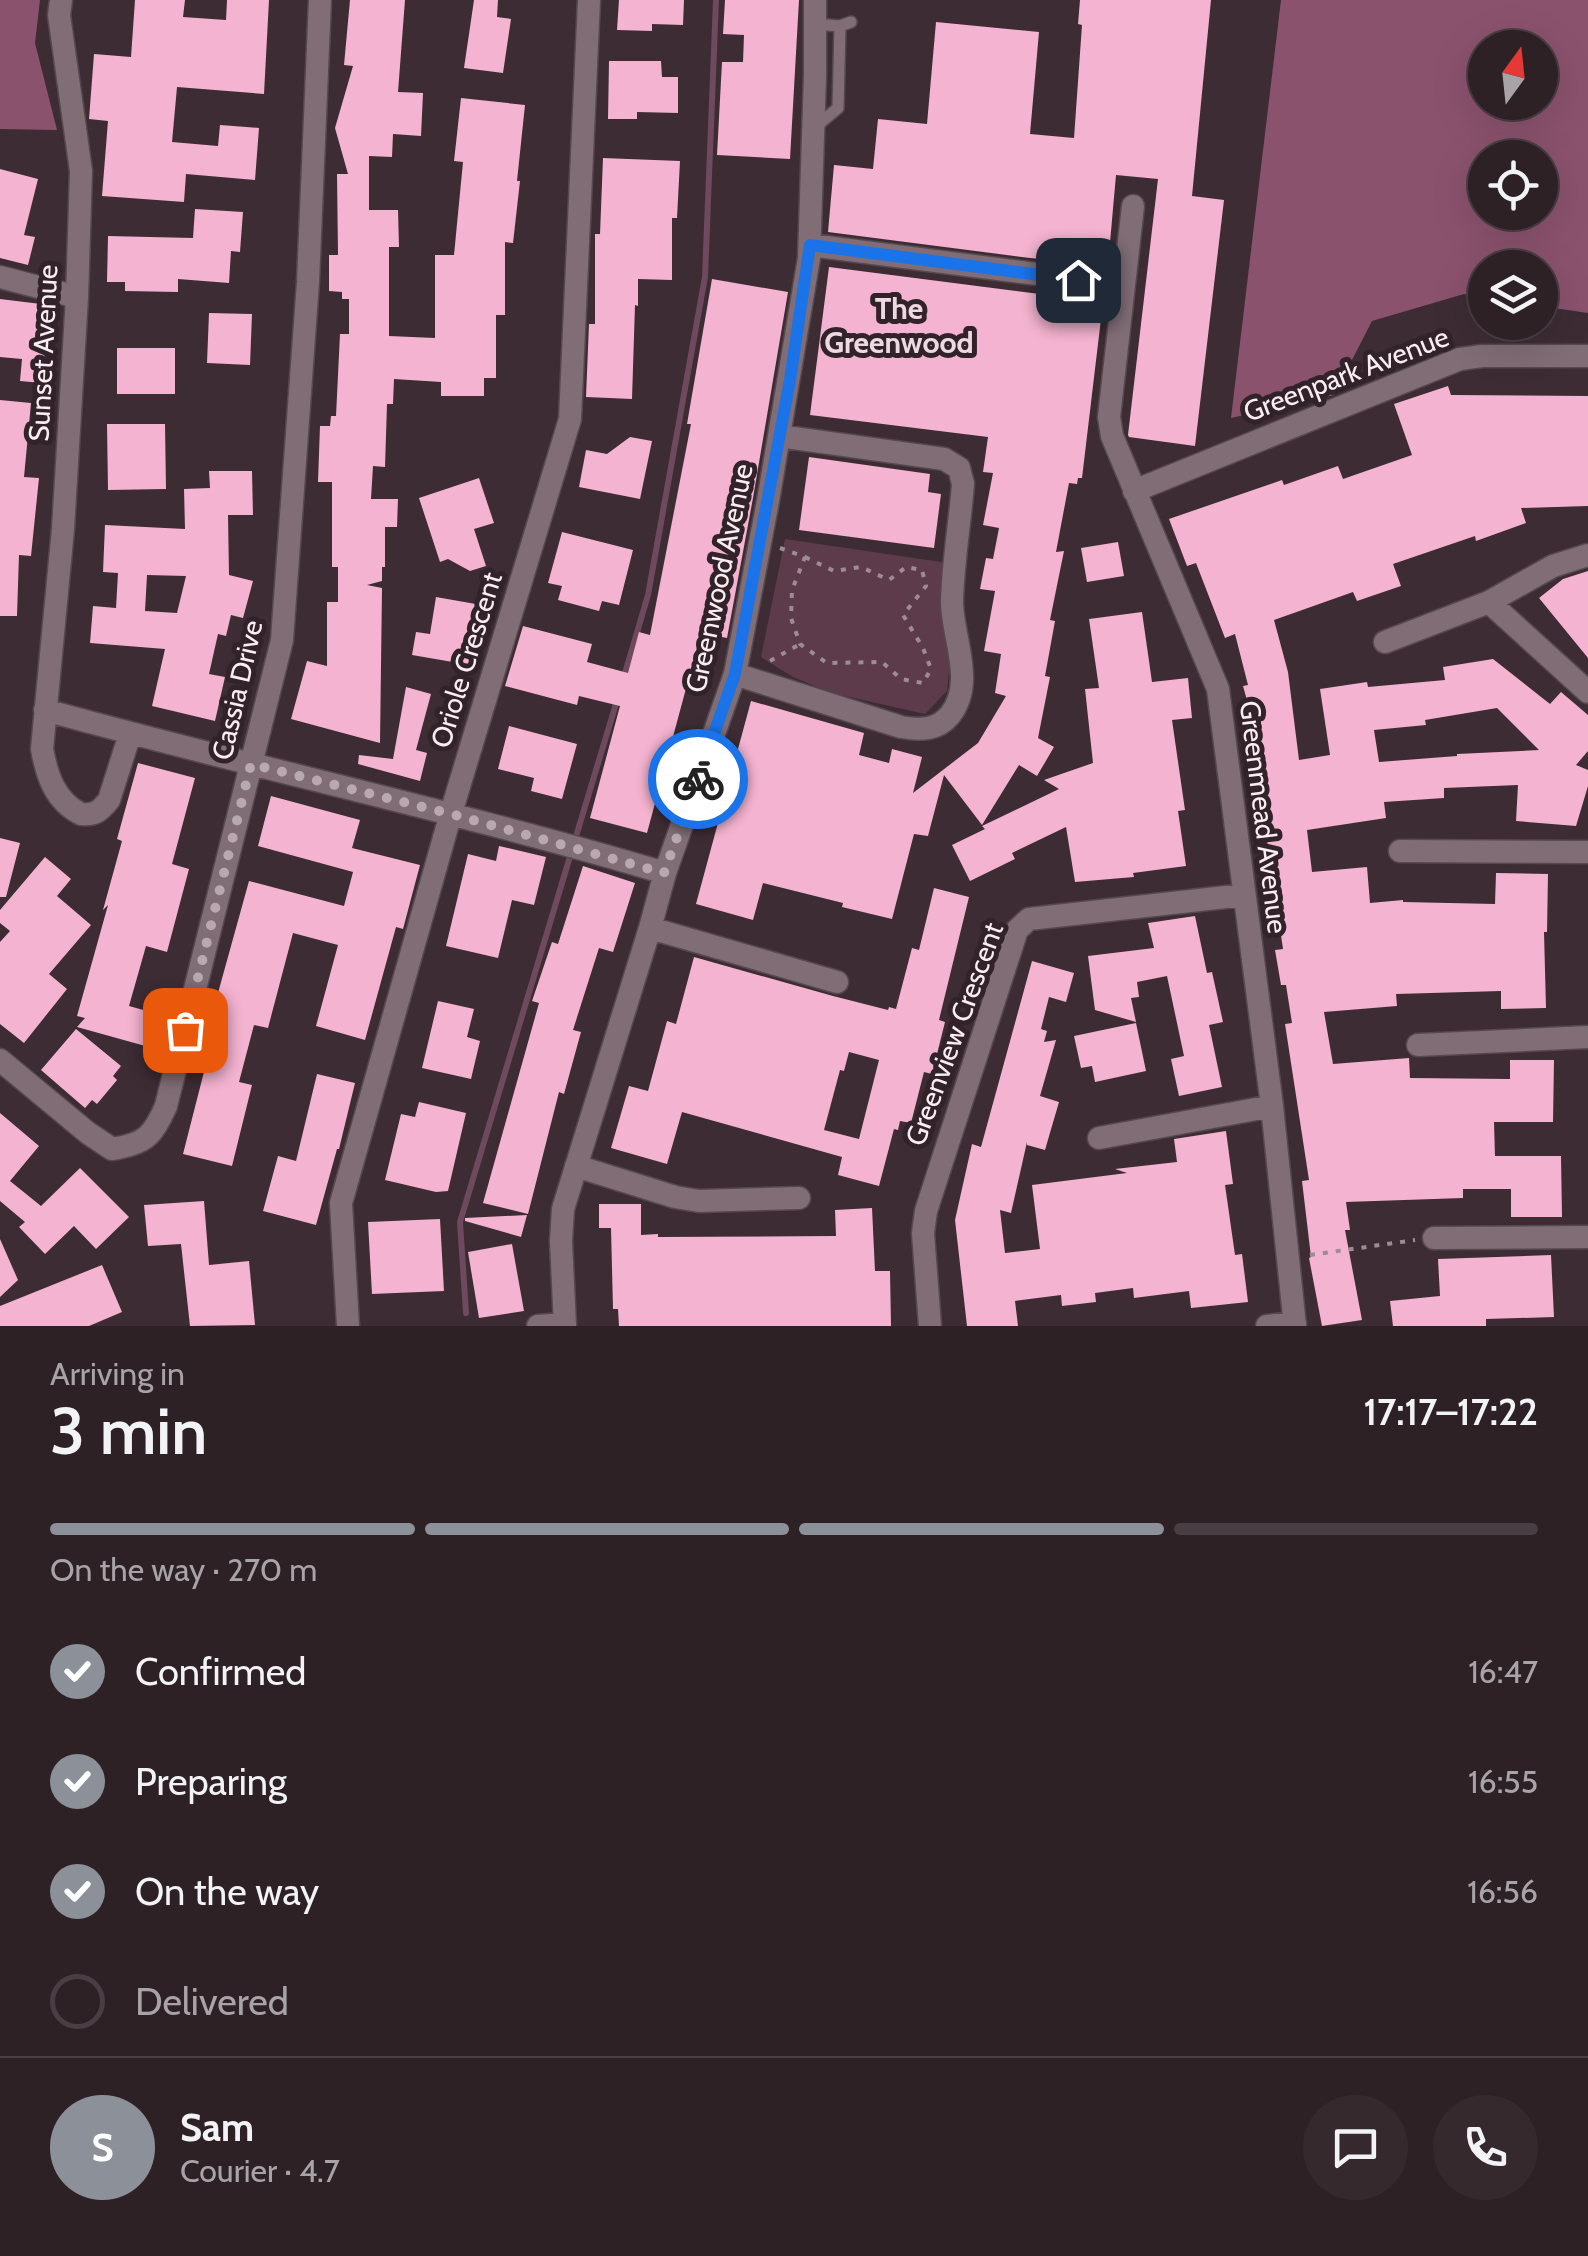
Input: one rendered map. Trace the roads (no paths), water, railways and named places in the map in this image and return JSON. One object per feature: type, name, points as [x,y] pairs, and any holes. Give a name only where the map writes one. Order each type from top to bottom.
[{"type":"street","name":"Sunset Avenue","points":[[61,0],[59,15],[81,172],[63,528],[42,749],[60,799],[82,814],[97,813],[109,800],[130,734]]},
{"type":"street","name":"Cassia Drive","points":[[0,1060],[112,1149],[146,1139],[166,1106],[282,640],[308,282],[320,0]]},
{"type":"street","name":"Oriole Crescent","points":[[348,1326],[342,1203],[451,814],[570,419],[589,0]]},
{"type":"street","name":"Greenwood Avenue","points":[[565,1325],[563,1209],[664,873],[746,671],[810,245],[814,0]]},
{"type":"street","name":"Greenmead Avenue","points":[[1133,206],[1109,416],[1112,436],[1218,689],[1272,1106],[1295,1324],[1267,1326]]},
{"type":"street","points":[[810,245],[1123,285]]},
{"type":"street","points":[[0,277],[77,297]]},
{"type":"street","name":"Greenpark Avenue","points":[[1134,490],[1460,360],[1482,356],[1588,356]]},
{"type":"street","points":[[746,671],[900,727],[919,730],[935,728],[946,720],[955,708],[962,684],[952,602],[963,484],[959,468],[944,459],[779,436]]},
{"type":"street","points":[[1385,642],[1489,602],[1553,566],[1588,555]]},
{"type":"street","points":[[1489,602],[1588,692]]},
{"type":"street","points":[[45,710],[664,873]]},
{"type":"street","points":[[1400,850],[1588,852]]},
{"type":"street","name":"Greenview Crescent","points":[[930,1326],[923,1233],[926,1211],[1022,924],[1029,920],[1244,895]]},
{"type":"street","points":[[650,928],[837,982]]},
{"type":"street","points":[[1418,1045],[1588,1037]]},
{"type":"street","points":[[1099,1138],[1272,1106]]},
{"type":"street","points":[[576,1166],[675,1198],[800,1198]]},
{"type":"street","points":[[1434,1238],[1588,1237]]},
{"type":"street","points":[[538,1326],[565,1325]]},
{"type":"lane","points":[[814,128],[838,108],[846,24],[815,24]]},
{"type":"waterway","points":[[623,680],[648,595],[705,277],[716,0]]},
{"type":"waterway","points":[[466,1313],[460,1222],[618,697]]},
{"type":"district","name":"The Greenwood","points":[[899,325]]}]
